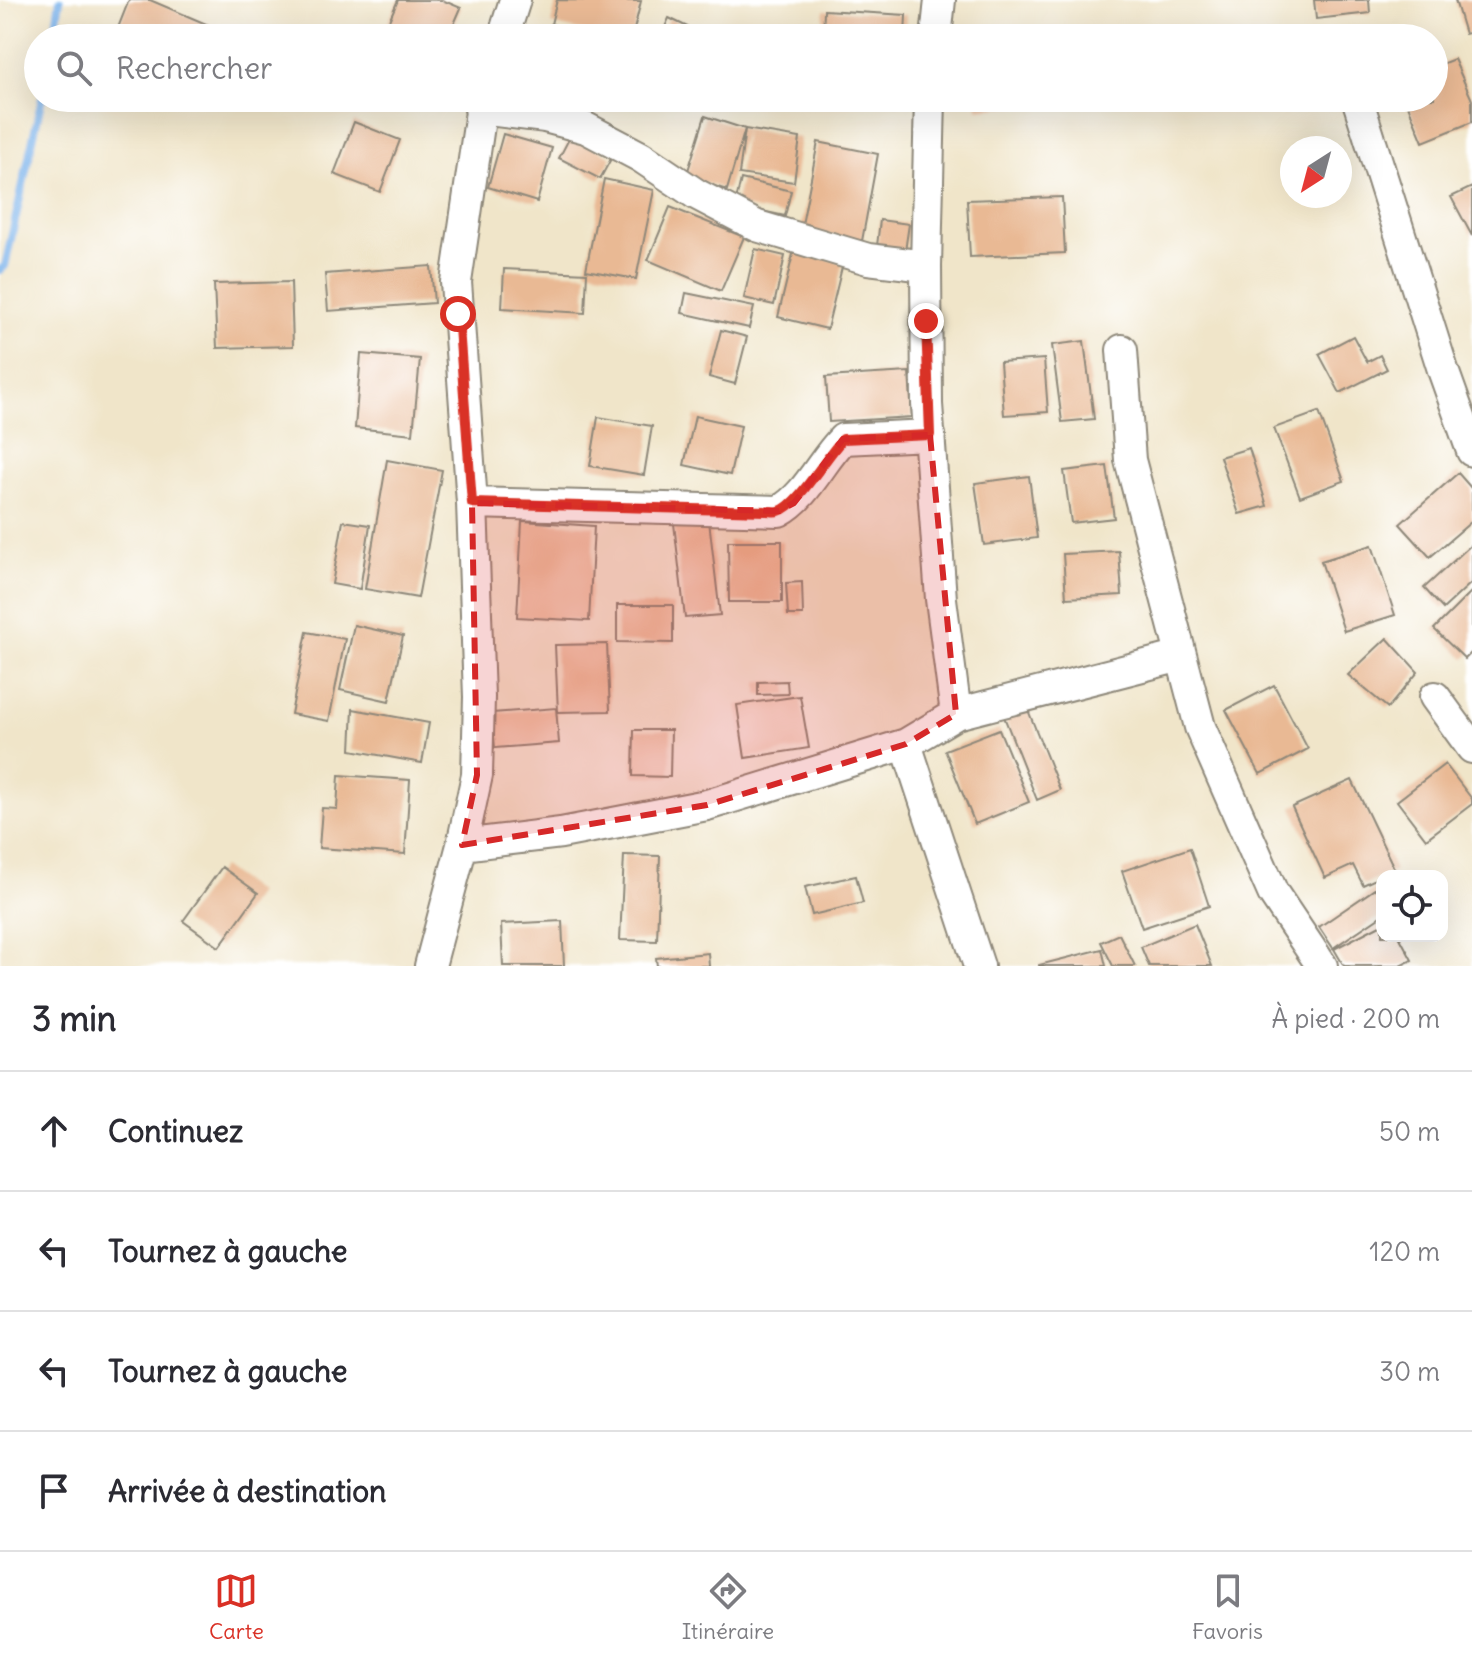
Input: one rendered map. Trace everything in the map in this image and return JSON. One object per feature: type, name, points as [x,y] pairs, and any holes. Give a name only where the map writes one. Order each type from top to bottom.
[{"type":"street","points":[[507,24],[515,0]]},
{"type":"street","points":[[937,24],[940,0]]},
{"type":"street","points":[[430,966],[477,775],[479,697],[472,503],[456,282],[480,112]]},
{"type":"street","points":[[522,112],[586,128],[641,157],[696,194],[757,226],[868,259],[926,266]]},
{"type":"street","points":[[930,112],[926,266],[930,435],[941,599],[956,714]]},
{"type":"street","points":[[1361,112],[1443,370],[1472,451]]},
{"type":"street","points":[[1122,350],[1130,460],[1200,727],[1273,893],[1322,966]]},
{"type":"street","points":[[472,503],[779,511],[794,503],[828,454],[843,439],[930,435]]},
{"type":"street","points":[[462,845],[561,833],[707,805],[906,744],[956,714],[1181,656]]},
{"type":"street","points":[[1435,697],[1472,748]]},
{"type":"street","points":[[906,744],[979,966]]},
{"type":"highlighted area","points":[[930,435],[956,714],[906,744],[707,805],[462,845],[477,775],[472,503],[779,511],[794,503],[843,439]]},
{"type":"building","points":[[129,0],[150,0],[206,24],[120,24]]},
{"type":"building","points":[[398,0],[442,0],[461,8],[454,24],[387,24]]},
{"type":"building","points":[[557,0],[641,1],[635,24],[551,24]]},
{"type":"building","points":[[1314,0],[1369,0],[1370,13],[1316,19]]},
{"type":"building","points":[[1455,0],[1472,0],[1472,32],[1465,34]]},
{"type":"building","points":[[824,10],[906,15],[906,24],[824,24]]},
{"type":"building","points":[[669,18],[681,24],[666,24]]},
{"type":"building","points":[[1454,59],[1472,100],[1472,122],[1423,142],[1411,112],[1448,112],[1448,61]]},
{"type":"building","points":[[705,116],[745,129],[727,190],[686,177]]},
{"type":"building","points":[[354,122],[400,140],[380,192],[334,174]]},
{"type":"building","points":[[745,129],[800,138],[794,182],[739,174]]},
{"type":"building","points":[[503,134],[552,148],[537,202],[488,187]]},
{"type":"building","points":[[571,135],[612,157],[600,179],[559,158]]},
{"type":"building","points":[[818,142],[878,154],[862,241],[801,230]]},
{"type":"building","points":[[604,179],[654,190],[636,279],[586,270]]},
{"type":"building","points":[[741,179],[791,191],[785,216],[735,205]]},
{"type":"building","points":[[1472,187],[1472,236],[1451,197]]},
{"type":"building","points":[[1062,197],[1065,253],[970,257],[967,200]]},
{"type":"building","points":[[670,207],[744,237],[721,291],[648,260]]},
{"type":"building","points":[[880,220],[909,224],[905,251],[877,246]]},
{"type":"building","points":[[755,249],[785,256],[774,305],[744,298]]},
{"type":"building","points":[[794,250],[843,263],[827,329],[778,317]]},
{"type":"building","points":[[431,266],[434,303],[328,311],[325,274]]},
{"type":"building","points":[[504,269],[587,273],[585,313],[502,308]]},
{"type":"building","points":[[291,282],[293,346],[217,348],[214,284]]},
{"type":"building","points":[[686,293],[754,307],[749,328],[682,313]]},
{"type":"building","points":[[721,330],[747,337],[735,384],[709,377]]},
{"type":"building","points":[[1353,336],[1367,362],[1380,355],[1387,369],[1340,393],[1319,354]]},
{"type":"building","points":[[1084,341],[1094,419],[1062,422],[1052,345]]},
{"type":"building","points":[[361,354],[420,359],[413,434],[355,428]]},
{"type":"building","points":[[1044,359],[1048,412],[1004,415],[1000,362]]},
{"type":"building","points":[[909,372],[912,417],[829,422],[826,377]]},
{"type":"building","points":[[1319,412],[1344,481],[1300,497],[1274,428]]},
{"type":"building","points":[[695,416],[741,426],[730,475],[684,465]]},
{"type":"building","points":[[598,417],[652,426],[644,475],[590,466]]},
{"type":"building","points":[[1249,448],[1267,506],[1239,514],[1220,457]]},
{"type":"building","points":[[387,460],[442,470],[418,598],[365,589]]},
{"type":"building","points":[[1107,466],[1114,518],[1071,523],[1064,471]]},
{"type":"building","points":[[1458,473],[1472,489],[1472,521],[1430,557],[1400,524]]},
{"type":"building","points":[[1029,476],[1037,538],[984,545],[975,483]]},
{"type":"building","points":[[708,512],[720,615],[685,618],[673,515]]},
{"type":"building","points":[[343,521],[370,525],[360,589],[332,584]]},
{"type":"building","points":[[522,521],[594,526],[589,621],[517,617]]},
{"type":"building","points":[[728,541],[782,541],[782,602],[729,602]]},
{"type":"building","points":[[1472,544],[1472,582],[1443,609],[1424,588]]},
{"type":"building","points":[[1372,545],[1395,615],[1344,631],[1321,561]]},
{"type":"building","points":[[1119,551],[1122,595],[1066,598],[1063,554]]},
{"type":"building","points":[[802,582],[803,615],[788,615],[786,583]]},
{"type":"building","points":[[1472,591],[1472,652],[1465,659],[1434,629]]},
{"type":"building","points":[[617,605],[673,605],[673,643],[617,642]]},
{"type":"building","points":[[354,625],[403,636],[389,701],[340,690]]},
{"type":"building","points":[[307,632],[345,639],[329,721],[291,714]]},
{"type":"building","points":[[1387,638],[1418,672],[1388,708],[1348,675]]},
{"type":"building","points":[[607,644],[610,711],[558,712],[555,645]]},
{"type":"building","points":[[787,681],[788,694],[758,695],[758,682]]},
{"type":"building","points":[[1274,685],[1308,749],[1260,774],[1226,710]]},
{"type":"building","points":[[800,696],[809,748],[745,758],[737,705]]},
{"type":"building","points":[[1026,705],[1060,790],[1037,800],[1003,714]]},
{"type":"building","points":[[556,708],[559,743],[495,748],[492,713]]},
{"type":"building","points":[[353,709],[429,723],[422,763],[351,750]]},
{"type":"building","points":[[999,729],[1029,802],[975,824],[945,750]]},
{"type":"building","points":[[634,730],[671,730],[670,777],[633,776]]},
{"type":"building","points":[[1445,764],[1472,799],[1472,804],[1426,839],[1397,801]]},
{"type":"building","points":[[339,775],[410,780],[405,854],[319,848],[322,808],[337,809]]},
{"type":"building","points":[[1352,780],[1395,870],[1376,870],[1376,879],[1363,885],[1353,865],[1325,878],[1292,807]]},
{"type":"building","points":[[1190,848],[1209,906],[1142,928],[1122,871]]},
{"type":"building","points":[[624,855],[660,856],[657,941],[620,940]]},
{"type":"building","points":[[222,867],[258,893],[219,947],[183,921]]},
{"type":"building","points":[[856,876],[863,903],[812,915],[805,887]]},
{"type":"building","points":[[1376,888],[1376,919],[1333,948],[1319,927]]},
{"type":"building","points":[[562,921],[564,966],[503,966],[501,924]]},
{"type":"building","points":[[1195,924],[1212,966],[1149,966],[1141,947]]},
{"type":"building","points":[[1376,927],[1376,942],[1402,942],[1412,960],[1400,966],[1344,966],[1334,949]]},
{"type":"building","points":[[1119,934],[1135,966],[1113,966],[1101,942]]},
{"type":"building","points":[[1102,949],[1106,966],[1039,966],[1039,965]]},
{"type":"building","points":[[708,953],[709,966],[657,966],[656,958]]},
{"type":"waterway","points":[[56,24],[60,0]]},
{"type":"waterway","points":[[0,270],[5,266],[39,112]]},
{"type":"route","points":[[458,314],[472,503],[766,511],[779,511],[794,503],[828,454],[843,439],[930,435],[926,321]]}]
